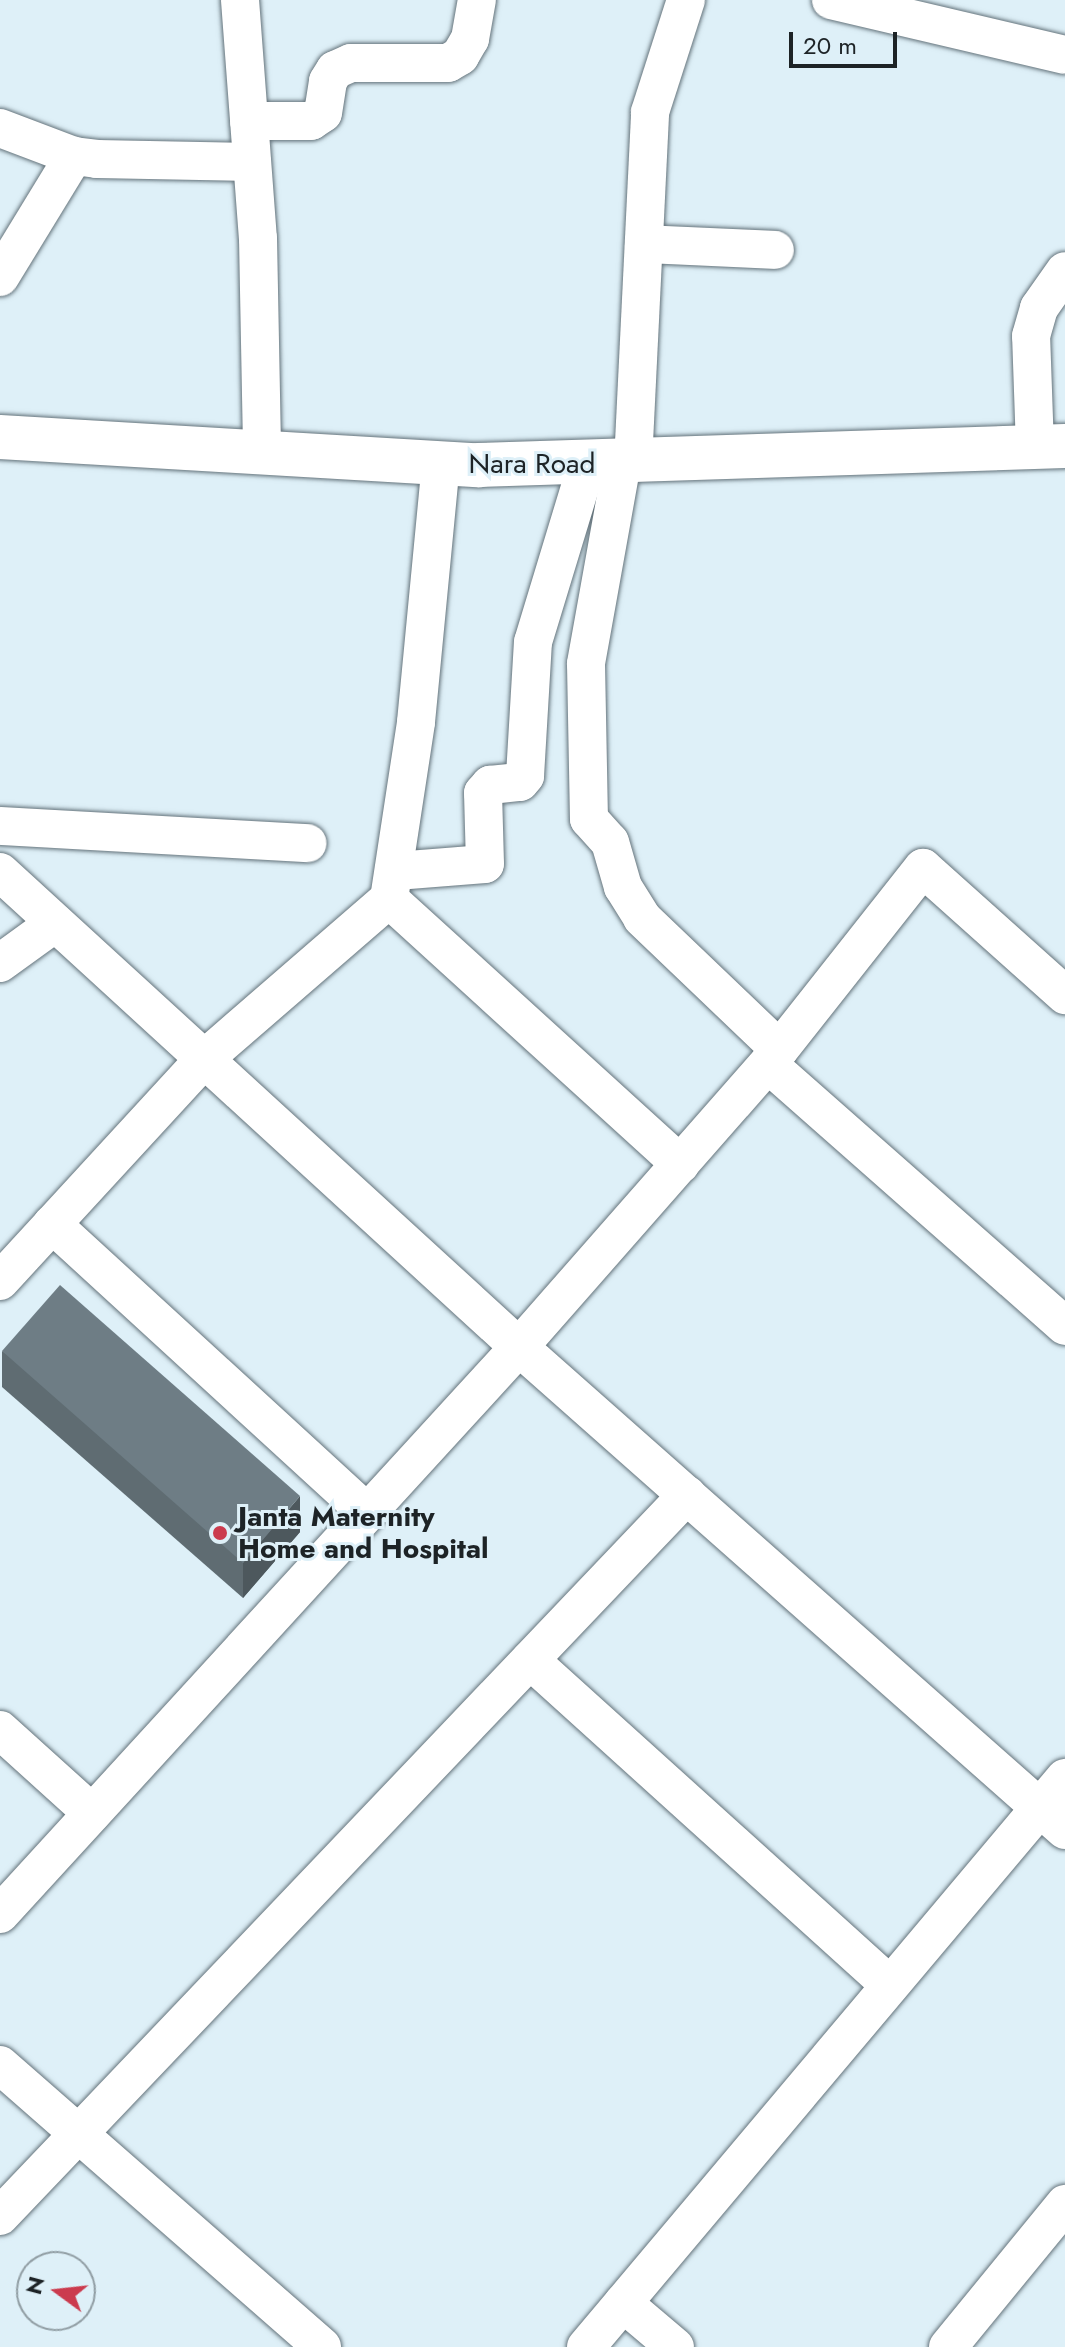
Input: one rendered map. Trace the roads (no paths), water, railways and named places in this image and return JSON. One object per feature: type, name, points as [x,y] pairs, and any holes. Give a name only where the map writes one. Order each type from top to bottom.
[{"type":"main road","name":"Nara Road","points":[[0,437],[441,464],[614,463],[1050,447]]},
{"type":"street","points":[[240,0],[252,162],[262,455]]},
{"type":"street","points":[[249,121],[311,121],[323,113],[328,81],[335,70],[351,63],[448,63],[460,56],[470,39],[477,0]]},
{"type":"street","points":[[686,0],[650,112],[644,244],[586,664],[589,819],[610,842],[623,887],[642,918],[774,1057],[1065,1326]]},
{"type":"street","points":[[831,0],[1065,55]]},
{"type":"street","points":[[0,128],[74,156],[252,162]]},
{"type":"street","points":[[0,277],[74,156]]},
{"type":"street","points":[[644,244],[775,250]]},
{"type":"street","points":[[1050,447],[1031,336],[1039,308],[1065,271]]},
{"type":"street","points":[[0,1281],[203,1060],[393,885],[485,864],[483,793],[490,785],[520,782],[525,776],[533,642],[614,463]]},
{"type":"street","points":[[393,885],[441,464]]},
{"type":"street","points":[[0,826],[308,843]]},
{"type":"street","points":[[0,1914],[519,1347],[774,1057],[923,868],[1065,995]]},
{"type":"street","points":[[0,872],[519,1347],[1053,1819]]},
{"type":"street","points":[[393,885],[680,1164]]},
{"type":"street","points":[[0,963],[55,923]]},
{"type":"street","points":[[52,1224],[367,1513]]},
{"type":"street","points":[[0,2216],[687,1495]]},
{"type":"street","points":[[530,1660],[890,1985]]},
{"type":"street","points":[[0,1730],[92,1813]]},
{"type":"street","points":[[586,2347],[890,1985],[1053,1819],[1065,1778]]},
{"type":"street","points":[[0,2065],[322,2347]]},
{"type":"street","points":[[948,2347],[1065,2204]]},
{"type":"street","points":[[623,2303],[675,2347]]},
{"type":"place","name":"Janta Maternity Home and Hospital","points":[[220,1533]]}]
